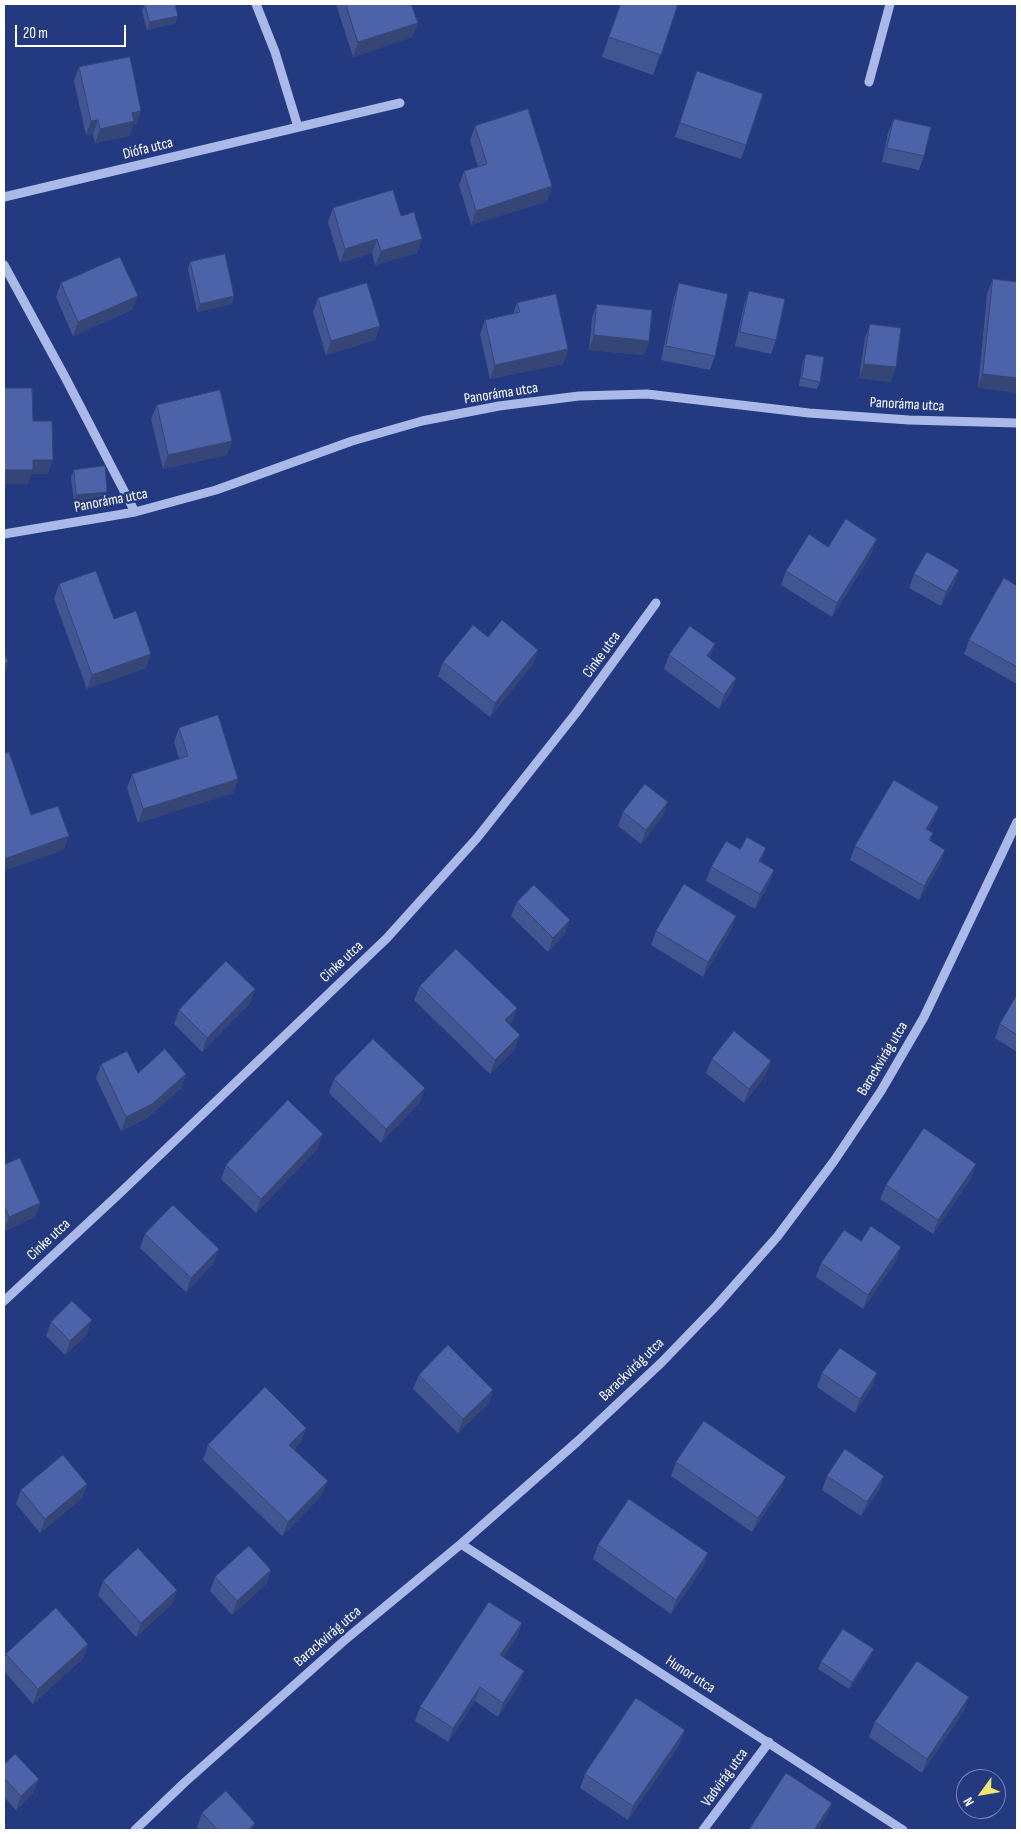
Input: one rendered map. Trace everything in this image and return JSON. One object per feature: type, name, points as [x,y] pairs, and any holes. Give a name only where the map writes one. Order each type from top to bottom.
[{"type":"street","points":[[256,4],[275,52],[298,127]]},
{"type":"street","points":[[869,82],[890,4]]},
{"type":"street","name":"Diófa utca","points":[[4,197],[400,103]]},
{"type":"street","points":[[4,265],[70,385],[135,512]]},
{"type":"street","name":"Panoráma utca","points":[[4,534],[135,512],[216,490],[352,440],[422,422],[499,406],[579,396],[647,394],[827,414],[909,420],[1017,423]]},
{"type":"street","name":"Cinke utca","points":[[4,1301],[387,938],[477,838],[576,713],[656,603]]},
{"type":"street","name":"Barackvirág utca","points":[[135,1830],[184,1783],[346,1639],[461,1544],[578,1441],[662,1362],[717,1305],[777,1236],[834,1161],[881,1091],[924,1017],[1017,822]]},
{"type":"street","name":"Hunor utca","points":[[461,1544],[903,1830]]},
{"type":"street","name":"Vadvirág utca","points":[[703,1830],[769,1742]]},
{"type":"building","points":[[145,4],[175,4],[178,16],[150,22]]},
{"type":"building","points":[[346,4],[411,4],[418,23],[358,42]]},
{"type":"building","points":[[621,4],[678,4],[661,55],[609,37]]},
{"type":"building","points":[[130,57],[141,111],[132,113],[134,121],[100,129],[98,120],[91,121],[79,67]]},
{"type":"building","points":[[697,71],[763,94],[746,145],[680,123]]},
{"type":"building","points":[[528,109],[552,186],[476,211],[464,171],[487,164],[475,126]]},
{"type":"building","points":[[894,119],[931,127],[924,156],[887,148]]},
{"type":"building","points":[[393,190],[401,216],[414,212],[422,239],[381,251],[377,239],[345,249],[333,208]]},
{"type":"building","points":[[225,254],[234,296],[200,304],[190,262]]},
{"type":"building","points":[[120,257],[138,296],[78,322],[61,283]]},
{"type":"building","points":[[993,279],[1017,282],[1017,378],[983,374]]},
{"type":"building","points":[[367,283],[380,326],[331,341],[318,298]]},
{"type":"building","points":[[679,283],[728,294],[715,356],[666,346]]},
{"type":"building","points":[[749,291],[785,299],[776,340],[740,332]]},
{"type":"building","points":[[556,294],[568,349],[495,365],[485,320],[520,312],[517,303]]},
{"type":"building","points":[[597,304],[652,310],[649,341],[594,335]]},
{"type":"building","points":[[870,324],[901,328],[896,367],[864,364]]},
{"type":"building","points":[[806,354],[824,357],[820,382],[802,378]]},
{"type":"building","points":[[4,388],[32,388],[33,421],[52,421],[53,460],[33,460],[33,470],[4,470]]},
{"type":"building","points":[[220,390],[232,441],[168,455],[157,405]]},
{"type":"building","points":[[105,466],[107,492],[76,495],[74,470]]},
{"type":"building","points":[[846,519],[877,539],[837,603],[786,571],[809,534],[828,547]]},
{"type":"building","points":[[927,552],[959,570],[946,592],[914,574]]},
{"type":"building","points":[[96,571],[114,619],[136,611],[151,654],[92,675],[59,584]]},
{"type":"building","points":[[1004,578],[1017,586],[1017,667],[969,640]]},
{"type":"building","points":[[502,620],[538,650],[495,703],[443,662],[473,625],[488,637]]},
{"type":"building","points":[[690,626],[715,644],[707,656],[736,678],[724,695],[669,655]]},
{"type":"building","points":[[4,652],[8,662],[4,664]]},
{"type":"building","points":[[218,715],[238,779],[143,809],[132,774],[188,756],[179,728]]},
{"type":"building","points":[[9,752],[31,815],[58,806],[69,836],[4,859],[4,754]]},
{"type":"building","points":[[894,780],[939,807],[926,829],[933,833],[929,840],[945,850],[924,886],[855,846]]},
{"type":"building","points":[[645,784],[668,802],[646,830],[623,812]]},
{"type":"building","points":[[747,837],[766,848],[759,861],[774,870],[760,894],[711,867],[726,841],[740,849]]},
{"type":"building","points":[[684,884],[736,916],[708,962],[656,931]]},
{"type":"building","points":[[534,885],[570,920],[553,938],[517,902]]},
{"type":"building","points":[[456,949],[517,1008],[505,1020],[520,1035],[495,1060],[420,986]]},
{"type":"building","points":[[226,961],[255,989],[207,1038],[179,1010]]},
{"type":"building","points":[[1017,995],[1017,1035],[1000,1024]]},
{"type":"building","points":[[734,1031],[771,1061],[749,1089],[712,1059]]},
{"type":"building","points":[[373,1039],[425,1088],[386,1129],[334,1079]]},
{"type":"building","points":[[165,1049],[186,1074],[152,1104],[126,1117],[101,1064],[127,1051],[138,1073]]},
{"type":"building","points":[[288,1100],[323,1134],[261,1199],[226,1165]]},
{"type":"building","points":[[924,1128],[976,1164],[938,1220],[886,1185]]},
{"type":"building","points":[[20,1158],[40,1203],[9,1217],[4,1205],[4,1165]]},
{"type":"building","points":[[173,1205],[219,1249],[191,1278],[145,1234]]},
{"type":"building","points":[[871,1226],[901,1247],[868,1295],[821,1263],[844,1230],[861,1241]]},
{"type":"building","points":[[72,1301],[92,1320],[70,1341],[51,1322]]},
{"type":"building","points":[[448,1345],[493,1390],[463,1419],[419,1375]]},
{"type":"building","points":[[840,1348],[877,1373],[860,1399],[822,1373]]},
{"type":"building","points":[[265,1387],[306,1428],[289,1445],[328,1481],[288,1522],[208,1445]]},
{"type":"building","points":[[704,1421],[786,1477],[758,1518],[676,1462]]},
{"type":"building","points":[[845,1449],[884,1476],[867,1502],[827,1476]]},
{"type":"building","points":[[63,1455],[87,1484],[45,1519],[21,1490]]},
{"type":"building","points":[[629,1499],[708,1553],[676,1600],[598,1545]]},
{"type":"building","points":[[249,1546],[271,1570],[237,1601],[215,1577]]},
{"type":"building","points":[[138,1548],[177,1590],[141,1623],[103,1581]]},
{"type":"building","points":[[489,1602],[522,1623],[500,1655],[524,1671],[503,1703],[480,1687],[453,1728],[420,1707]]},
{"type":"building","points":[[56,1608],[88,1644],[38,1689],[6,1654]]},
{"type":"building","points":[[843,1629],[874,1649],[852,1682],[821,1662]]},
{"type":"building","points":[[917,1661],[969,1697],[927,1759],[875,1722]]},
{"type":"building","points":[[636,1698],[685,1730],[633,1806],[585,1774]]},
{"type":"building","points":[[15,1754],[39,1779],[21,1796],[4,1778],[4,1765]]},
{"type":"building","points":[[786,1773],[832,1803],[814,1830],[749,1830]]},
{"type":"building","points":[[226,1791],[255,1823],[248,1830],[218,1830],[202,1813]]}]
